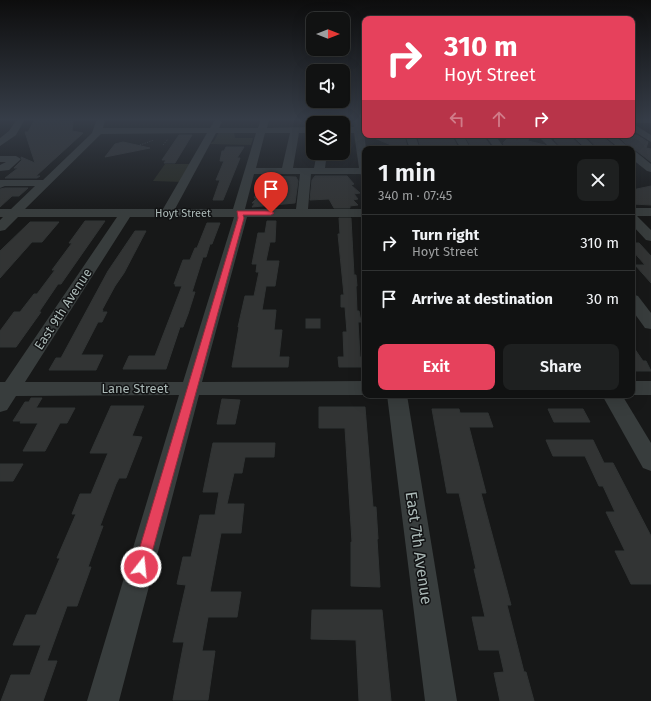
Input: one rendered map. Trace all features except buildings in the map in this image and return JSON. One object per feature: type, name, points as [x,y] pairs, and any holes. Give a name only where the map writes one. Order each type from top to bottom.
[{"type":"street","points":[[0,226],[77,152]]},
{"type":"street","points":[[167,213],[201,152]]},
{"type":"street","points":[[103,701],[191,388],[241,218],[239,208],[255,152]]},
{"type":"street","points":[[287,171],[291,152]]},
{"type":"street","points":[[1,167],[16,160],[25,153]]},
{"type":"street","points":[[635,156],[651,169]]},
{"type":"street","points":[[319,171],[321,160]]},
{"type":"street","points":[[250,170],[362,171]]},
{"type":"street","points":[[302,213],[306,171]]},
{"type":"street","points":[[0,187],[43,186]]},
{"type":"street","points":[[635,212],[651,212]]},
{"type":"street","name":"Hoyt Street","points":[[0,213],[362,213]]},
{"type":"street","name":"East 9th Avenue","points":[[0,405],[5,389],[126,213]]},
{"type":"street","points":[[635,221],[651,237]]},
{"type":"street","points":[[635,303],[651,324]]},
{"type":"street","name":"Lane Street","points":[[5,389],[362,388]]},
{"type":"street","points":[[635,388],[651,388]]},
{"type":"street","name":"East 7th Avenue","points":[[397,398],[441,701]]},
{"type":"street","points":[[614,398],[651,462]]},
{"type":"shaded area","points":[[165,164],[191,164],[182,182],[153,181]]},
{"type":"route","points":[[141,567],[191,388],[241,218],[240,213],[271,213]]}]
